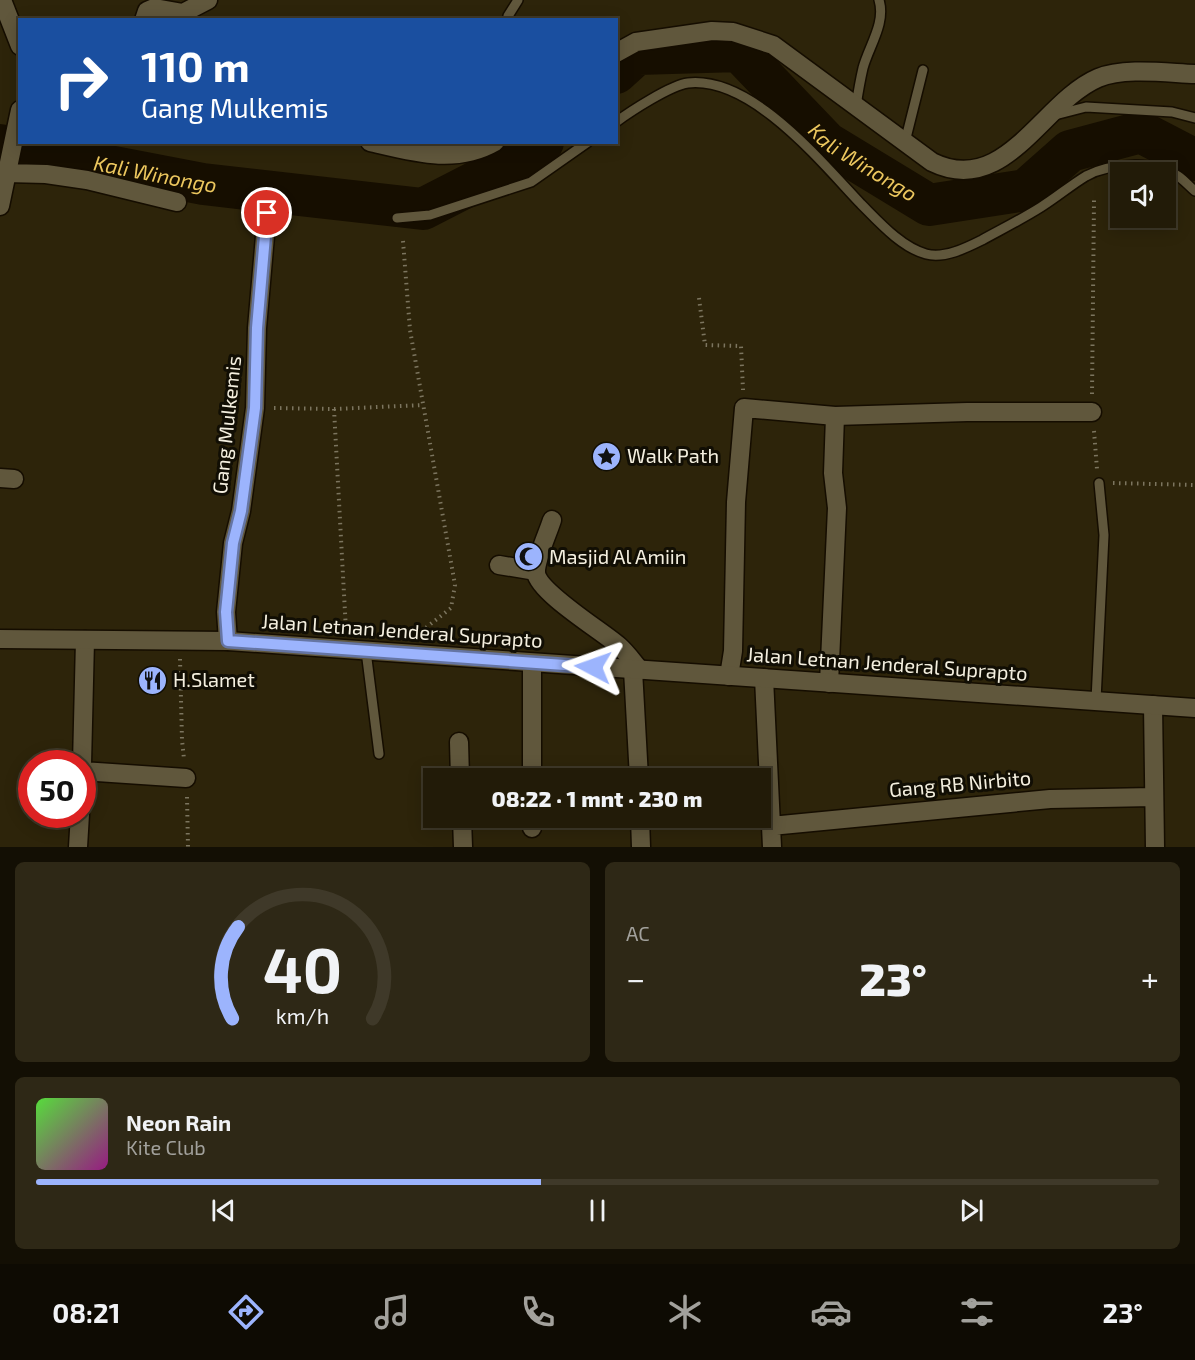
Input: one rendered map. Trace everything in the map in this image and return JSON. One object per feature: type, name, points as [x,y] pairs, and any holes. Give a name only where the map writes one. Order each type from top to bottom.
[{"type":"street","points":[[2,0],[18,41]]},
{"type":"street","points":[[145,18],[147,11],[154,8],[183,13],[208,0]]},
{"type":"street","points":[[618,52],[636,42],[712,31],[733,32],[773,45],[905,142],[951,170],[974,170],[996,162],[1080,89],[1101,77],[1125,73],[1195,74]]},
{"type":"street","points":[[0,206],[18,119]]},
{"type":"street","points":[[380,144],[444,156],[472,153],[491,144]]},
{"type":"street","points":[[7,168],[87,180],[177,202]]},
{"type":"street","name":"Gang Mulkemis","points":[[228,641],[226,612],[233,543],[241,511],[255,408],[257,328],[267,213]]},
{"type":"street","points":[[729,676],[733,651],[736,502],[744,408],[835,416],[967,412],[1092,412]]},
{"type":"street","points":[[829,683],[837,508],[833,473],[835,416]]},
{"type":"street","points":[[552,520],[536,571],[542,585],[622,648],[637,670],[639,768]]},
{"type":"street","points":[[499,565],[536,571]]},
{"type":"street","name":"Jalan Letnan Jenderal Suprapto","points":[[0,639],[228,641],[1195,708]]},
{"type":"street","points":[[82,750],[85,640]]},
{"type":"street","points":[[532,663],[532,768]]},
{"type":"street","points":[[764,678],[768,768]]},
{"type":"street","points":[[1154,705],[1155,847]]},
{"type":"street","points":[[459,742],[460,768]]},
{"type":"street","points":[[96,772],[186,778]]},
{"type":"street","name":"Gang RB Nirbito","points":[[771,826],[1050,799],[1153,797]]},
{"type":"street","points":[[771,826],[772,847]]},
{"type":"street","points":[[78,847],[79,828]]},
{"type":"street","points":[[462,828],[463,847]]},
{"type":"street","points":[[640,828],[641,847]]},
{"type":"lane","points":[[507,16],[518,0]]},
{"type":"lane","points":[[856,106],[863,68],[879,22],[881,9],[879,0]]},
{"type":"lane","points":[[905,142],[923,70]]},
{"type":"lane","points":[[618,121],[664,93],[687,83],[725,88],[774,116],[881,225],[909,246],[927,254],[952,253],[974,244],[1033,212],[1088,175],[1123,164],[1152,166],[1176,174],[1195,191]]},
{"type":"lane","points":[[1049,117],[1086,107],[1172,112],[1195,118]]},
{"type":"lane","points":[[397,218],[430,215],[531,182],[585,144]]},
{"type":"lane","points":[[1096,700],[1104,535],[1099,483]]},
{"type":"lane","points":[[366,651],[379,754]]},
{"type":"path","points":[[1093,353],[1094,200]]},
{"type":"path","points":[[394,653],[451,608],[455,585],[410,330],[403,242]]},
{"type":"path","points":[[699,298],[705,345],[741,346],[744,408]]},
{"type":"path","points":[[255,408],[334,409],[423,405]]},
{"type":"path","points":[[334,409],[346,649]]},
{"type":"path","points":[[1099,483],[1195,485]]},
{"type":"path","points":[[181,675],[188,847]]},
{"type":"waterway","name":"Kali Winongo","points":[[618,71],[637,54],[739,51],[827,143],[929,205],[1026,190],[1070,151],[1141,132],[1195,160]]},
{"type":"waterway","name":"Kali Winongo","points":[[0,145],[203,184],[423,209],[534,152],[541,144]]},
{"type":"place","name":"Walk Path","points":[[606,456]]},
{"type":"place","name":"Masjid Al Amiin","points":[[528,557]]},
{"type":"place","name":"H.Slamet","points":[[152,680]]},
{"type":"route","points":[[267,213],[257,328],[255,408],[241,511],[233,543],[226,612],[228,641],[593,667]]}]
